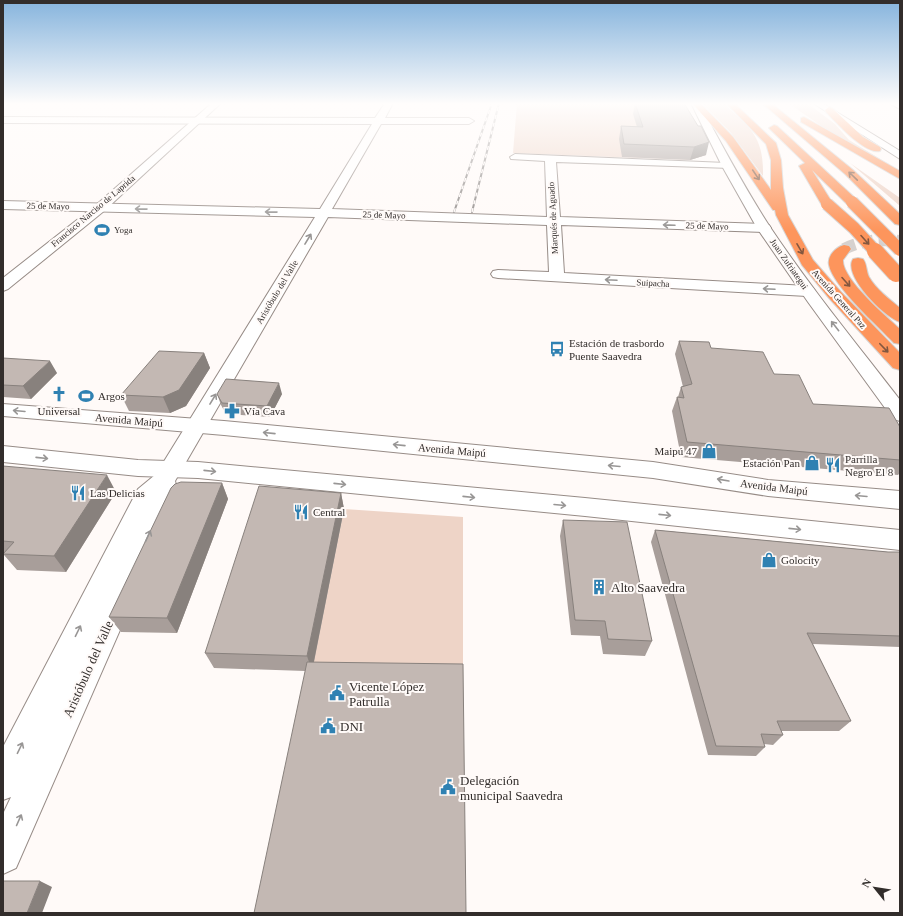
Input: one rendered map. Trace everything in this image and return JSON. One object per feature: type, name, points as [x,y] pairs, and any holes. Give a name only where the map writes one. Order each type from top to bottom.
[{"type":"highway","points":[[735,146],[782,215]]},
{"type":"highway","name":"Avenida General Paz","points":[[772,146],[774,151],[777,188],[782,215],[807,262],[820,279],[900,364]]},
{"type":"highway","points":[[791,146],[826,202],[832,215],[851,242],[877,274],[897,281]]},
{"type":"highway","points":[[793,146],[900,250]]},
{"type":"highway","points":[[818,146],[849,172],[900,221]]},
{"type":"highway","points":[[831,146],[900,184]]},
{"type":"highway","points":[[847,146],[900,176]]},
{"type":"highway","points":[[870,146],[900,166]]},
{"type":"highway","points":[[842,152],[865,169]]},
{"type":"highway","points":[[826,202],[854,228],[897,281]]},
{"type":"highway","points":[[844,249],[837,256],[836,261],[840,276],[900,339]]},
{"type":"highway","points":[[858,262],[857,269],[863,281],[900,317]]},
{"type":"street","name":"Francisco Narciso de Laprida","points":[[3,286],[100,208],[169,146]]},
{"type":"street","name":"Aristóbulo del Valle","points":[[3,783],[146,495],[167,475],[324,213],[362,146]]},
{"type":"street","name":"Juan Zufriategui","points":[[716,146],[726,166],[764,228],[808,291],[900,414]]},
{"type":"street","points":[[884,146],[900,156]]},
{"type":"street","points":[[514,157],[726,166]]},
{"type":"street","name":"Marqués de Aguado","points":[[550,158],[557,278]]},
{"type":"street","name":"25 de Mayo","points":[[3,205],[324,213],[764,228]]},
{"type":"street","name":"Suipacha","points":[[498,274],[808,291]]},
{"type":"street","name":"Avenida Maipú","points":[[3,410],[197,426],[653,470],[768,488],[900,500]]},
{"type":"street","points":[[3,454],[138,468],[167,475],[592,508],[900,540]]},
{"type":"street","name":"Aristóbulo del Valle","points":[[3,855],[166,495],[167,475]]},
{"type":"shaded area","points":[[514,146],[702,146],[706,155],[689,160],[513,153]]},
{"type":"shaded area","points":[[740,146],[759,146],[763,162],[763,176]]},
{"type":"shaded area","points":[[855,146],[858,146],[895,168]]},
{"type":"shaded area","points":[[850,163],[900,198],[900,206]]},
{"type":"shaded area","points":[[344,509],[463,517],[463,683],[312,671]]},
{"type":"building","points":[[665,146],[698,146],[694,147]]},
{"type":"building","points":[[679,341],[709,342],[711,348],[763,352],[774,374],[799,375],[813,404],[889,408],[900,427],[900,460],[687,442],[677,397],[684,398],[681,387],[692,384]]},
{"type":"building","points":[[159,351],[204,353],[179,390],[163,397],[121,395]]},
{"type":"building","points":[[3,358],[50,361],[23,386],[3,385]]},
{"type":"building","points":[[226,379],[279,383],[267,406],[222,403],[217,394]]},
{"type":"building","points":[[3,466],[107,475],[54,556],[3,554],[14,542],[3,541]]},
{"type":"building","points":[[181,482],[222,483],[167,618],[109,617],[171,488],[175,484]]},
{"type":"building","points":[[259,486],[341,493],[307,656],[205,653]]},
{"type":"building","name":"Alto Saavedra","points":[[563,520],[627,522],[652,641],[608,639],[605,621],[575,620]]},
{"type":"building","points":[[655,530],[900,552],[900,636],[807,633],[851,721],[777,721],[783,735],[761,734],[765,747],[716,746]]},
{"type":"building","points":[[307,662],[463,664],[466,913],[254,913]]},
{"type":"building","points":[[3,881],[40,881],[27,913],[3,913]]},
{"type":"tunnel","points":[[844,249],[871,241],[900,241]]},
{"type":"railway","points":[[454,212],[477,146]]},
{"type":"railway","points":[[472,212],[488,146]]},
{"type":"place","name":"Yoga","points":[[102,230]]},
{"type":"place","name":"Estación de trasbordo Puente Saavedra","points":[[557,349]]},
{"type":"place","name":"Universal","points":[[59,394]]},
{"type":"place","name":"Argos","points":[[86,396]]},
{"type":"place","name":"Vía Cava","points":[[232,411]]},
{"type":"place","name":"Maipú 47","points":[[709,451]]},
{"type":"place","name":"Estación Pan","points":[[812,463]]},
{"type":"place","name":"Parrilla Negro El 8","points":[[833,465]]},
{"type":"place","name":"Las Delicias","points":[[78,493]]},
{"type":"place","name":"Central","points":[[301,512]]},
{"type":"place","name":"Golocity","points":[[769,560]]},
{"type":"place","name":"Alto Saavedra","points":[[599,587]]},
{"type":"place","name":"Vicente López Patrulla","points":[[337,693]]},
{"type":"place","name":"DNI","points":[[328,726]]},
{"type":"place","name":"Delegación municipal Saavedra","points":[[448,787]]}]
